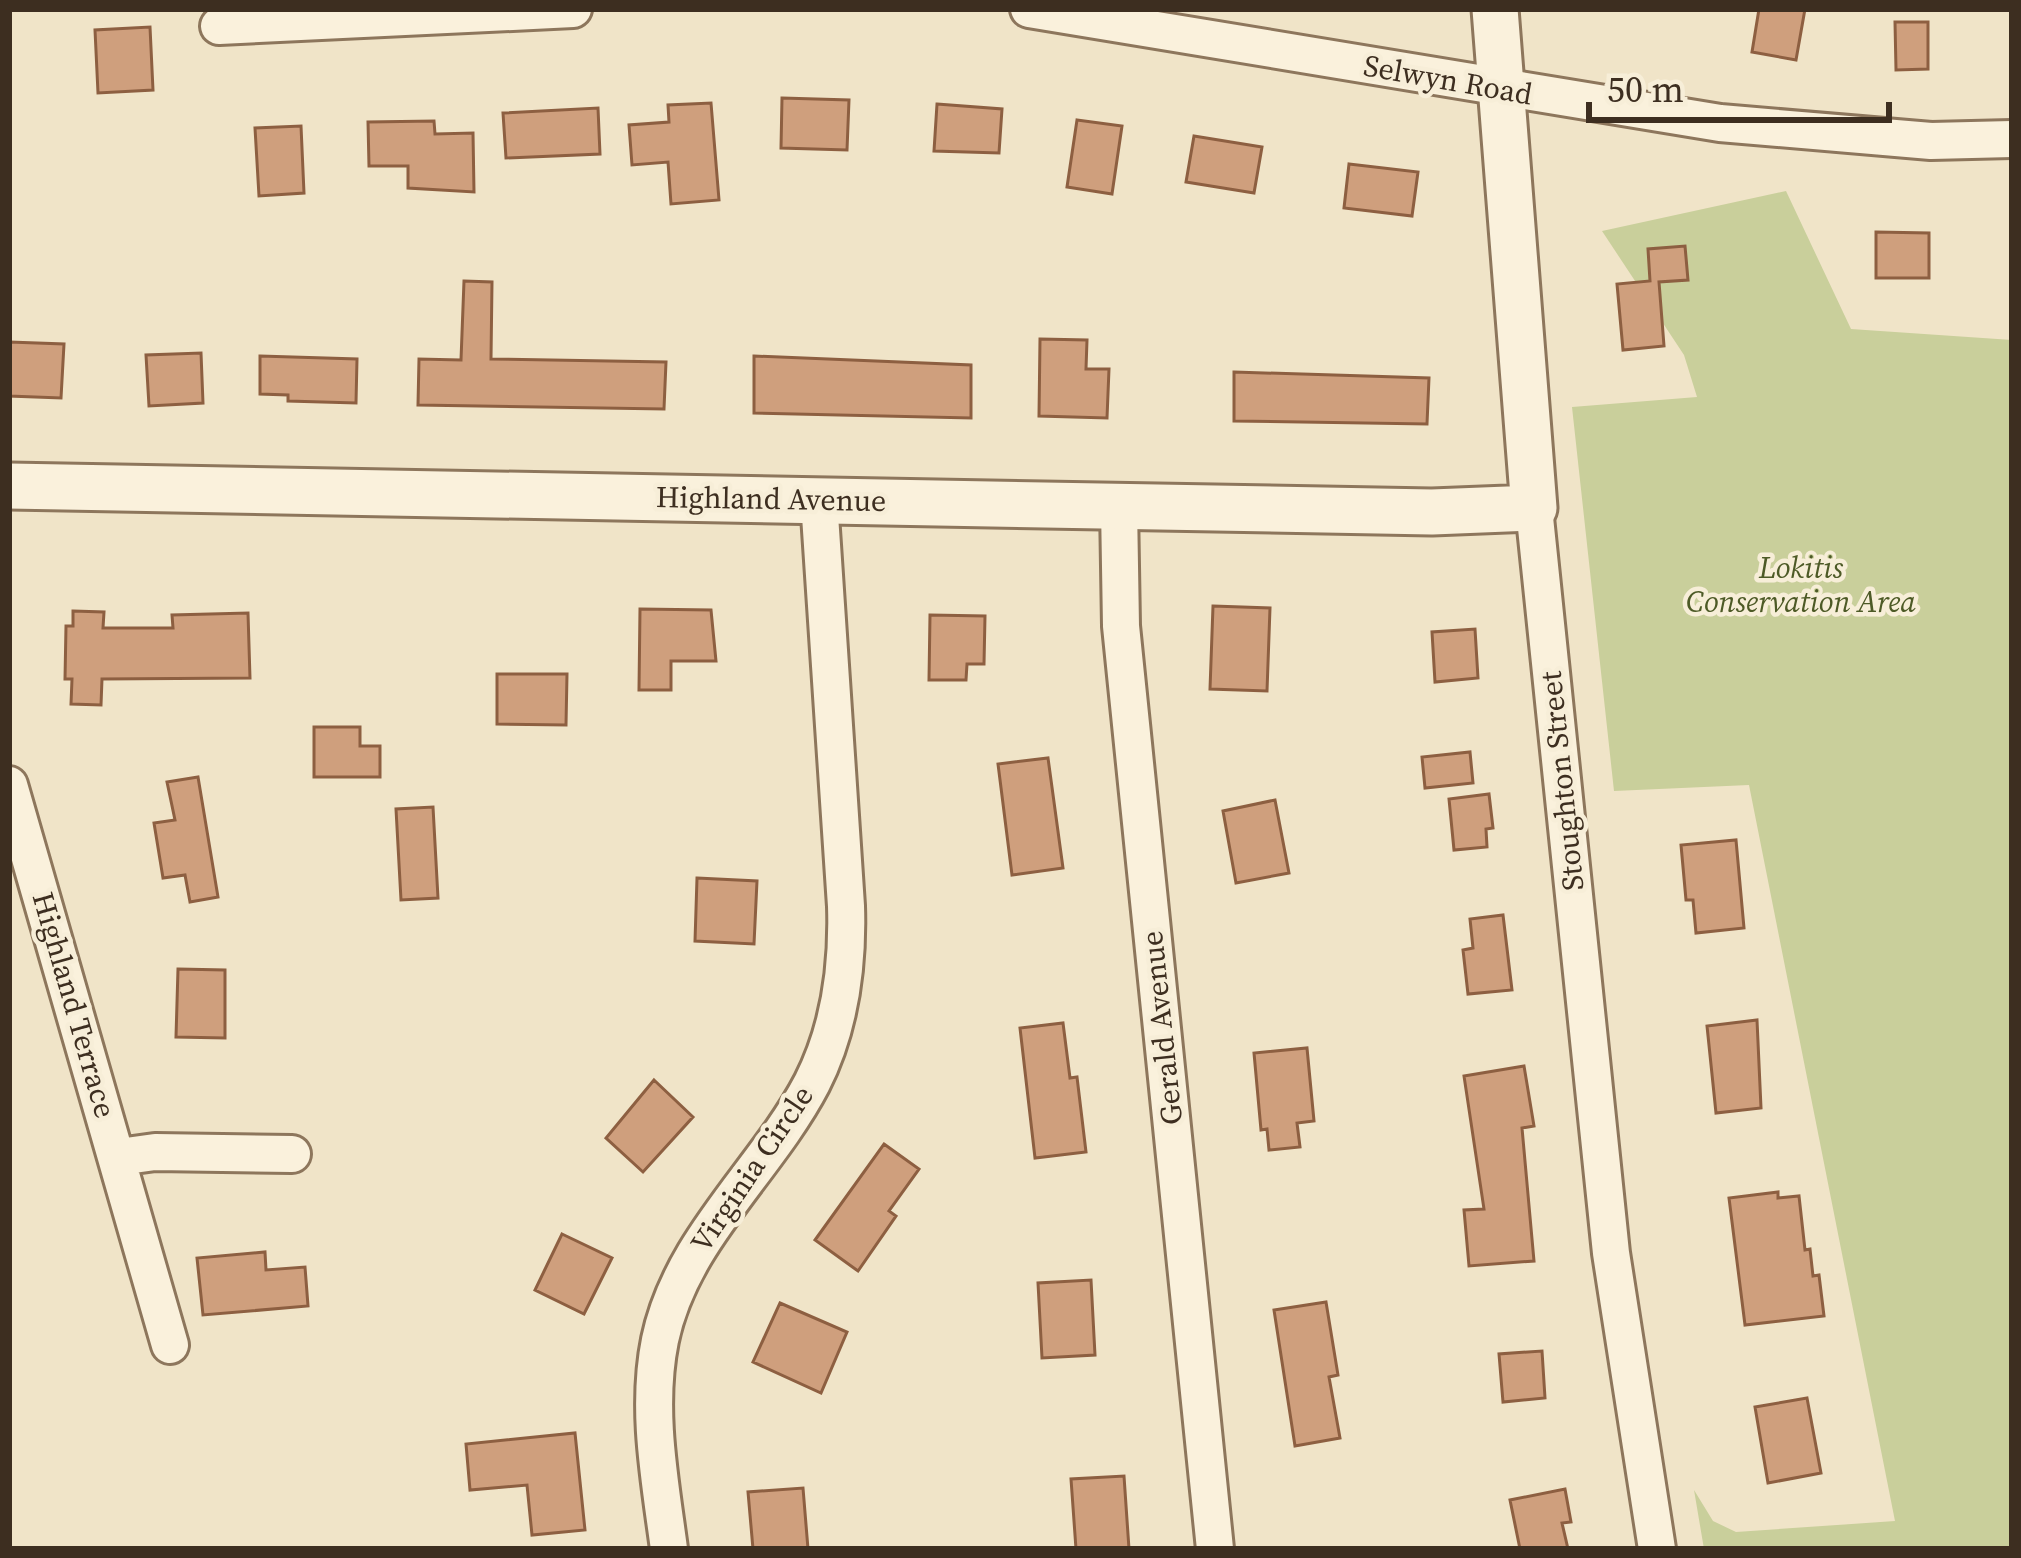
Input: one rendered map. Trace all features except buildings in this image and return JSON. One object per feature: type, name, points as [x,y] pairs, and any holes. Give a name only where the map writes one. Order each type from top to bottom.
[{"type":"street","points":[[219,26],[573,9]]},
{"type":"street","name":"Selwyn Road","points":[[1029,9],[1502,91],[1814,134],[2012,140]]},
{"type":"street","name":"Stoughton Street","points":[[1495,9],[1534,508],[1611,1252],[1657,1549]]},
{"type":"street","name":"Highland Avenue","points":[[9,486],[1119,506],[1534,508]]},
{"type":"street","name":"Virginia Circle","points":[[669,1549],[655,1402],[668,1312],[692,1256],[812,1082],[833,1030],[843,984],[846,906],[819,500]]},
{"type":"street","name":"Gerald Avenue","points":[[1119,506],[1121,626],[1215,1549]]},
{"type":"street","name":"Highland Terrace","points":[[9,784],[170,1345]]},
{"type":"street","name":"Highland Terrace","points":[[119,1157],[155,1152],[292,1154]]},
{"type":"green space","name":"Lokitis Conservation Area","points":[[1786,191],[1851,329],[2012,340],[2012,1549],[1704,1549],[1694,1490],[1713,1521],[1736,1532],[1895,1521],[1749,785],[1614,791],[1572,407],[1697,397],[1684,355],[1602,231]]}]
